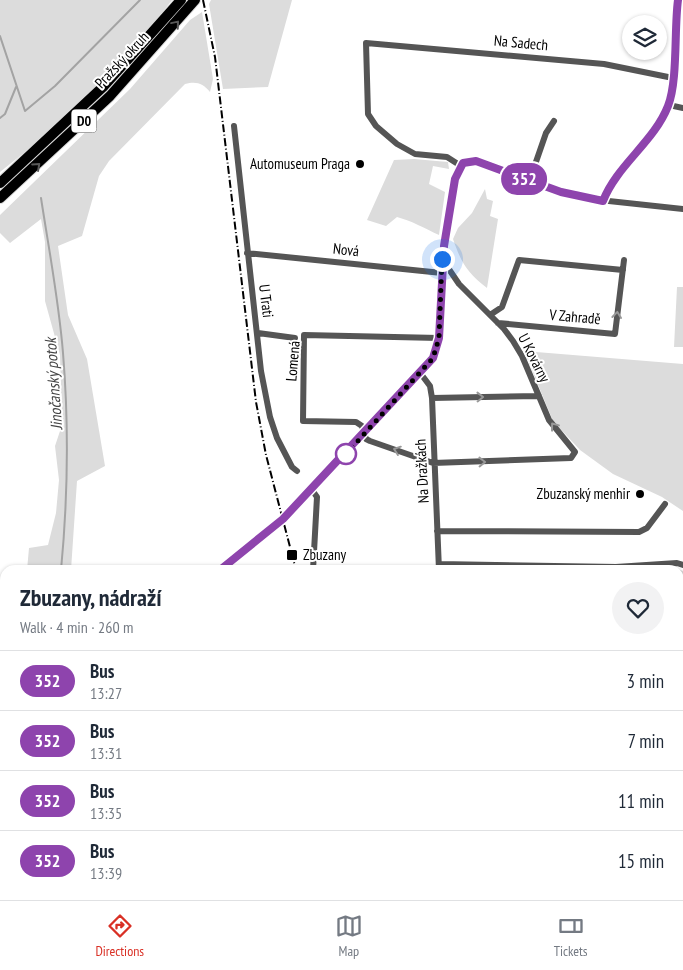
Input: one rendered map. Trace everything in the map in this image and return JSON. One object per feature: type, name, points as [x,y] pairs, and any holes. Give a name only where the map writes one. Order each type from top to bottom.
[{"type":"highway","name":"Pražský okruh","points":[[0,183],[98,92],[181,0]]},
{"type":"highway","name":"Pražský okruh","points":[[0,198],[98,108],[142,62],[192,4]]},
{"type":"street","points":[[603,201],[610,187],[658,124],[668,105],[673,78],[678,0]]},
{"type":"street","name":"Na Sadech","points":[[460,166],[447,156],[415,154],[397,144],[376,126],[368,114],[366,43],[596,63],[673,78]]},
{"type":"street","points":[[668,105],[683,108]]},
{"type":"street","points":[[530,182],[546,133],[554,121]]},
{"type":"street","name":"U Trati","points":[[234,126],[247,253],[262,371],[270,417],[288,460],[297,471]]},
{"type":"street","points":[[226,565],[268,531],[312,490],[433,358],[439,338],[442,259],[455,179],[460,166],[469,160],[476,161],[530,182],[581,198],[683,209]]},
{"type":"street","name":"Nová","points":[[247,253],[442,273]]},
{"type":"street","name":"U Kovárny","points":[[433,463],[566,460],[571,458],[575,452],[549,420],[522,356],[498,323],[459,284],[442,259]]},
{"type":"street","points":[[490,315],[502,307],[519,260],[623,270]]},
{"type":"street","name":"V Zahradě","points":[[498,323],[615,334],[624,260]]},
{"type":"street","points":[[258,334],[295,338]]},
{"type":"street","name":"Lomená","points":[[365,433],[362,426],[356,422],[303,421],[304,336],[439,338]]},
{"type":"street","name":"Na Dražkách","points":[[420,374],[430,386],[432,398],[433,463],[439,565]]},
{"type":"street","points":[[432,398],[540,396]]},
{"type":"street","points":[[365,433],[366,438],[370,441],[433,463]]},
{"type":"street","points":[[312,490],[317,497],[314,565]]},
{"type":"street","points":[[437,531],[639,532],[647,528],[665,504]]},
{"type":"street","points":[[642,565],[677,563],[683,565]]},
{"type":"shaded area","points":[[0,0],[172,0],[128,57],[35,144],[0,172]]},
{"type":"shaded area","points":[[211,0],[292,0],[268,87],[223,89],[209,4]]},
{"type":"shaded area","points":[[202,12],[213,79],[210,92],[199,84],[185,84],[109,161],[99,176],[82,236],[58,246],[68,315],[87,359],[105,466],[77,481],[71,565],[27,565],[29,548],[48,545],[56,513],[59,480],[55,446],[62,425],[60,355],[45,301],[45,242],[41,219],[10,243],[0,233],[0,215],[130,89],[190,20]]},
{"type":"shaded area","points":[[414,159],[448,162],[449,169],[433,166],[429,184],[445,192],[439,235],[397,217],[386,226],[367,220],[394,160]]},
{"type":"shaded area","points":[[485,189],[487,199],[493,201],[490,216],[498,219],[487,288],[474,277],[466,266],[453,239],[458,228],[472,213]]},
{"type":"shaded area","points":[[677,287],[683,287],[683,347],[674,347]]},
{"type":"shaded area","points":[[524,351],[683,364],[683,511],[662,497],[613,474],[580,450],[553,421]]},
{"type":"waterway","points":[[0,36],[25,111],[55,86],[140,0]]},
{"type":"waterway","points":[[0,118],[5,114],[16,87]]},
{"type":"waterway","name":"Jinočanský potok","points":[[41,198],[54,276],[65,380],[67,462],[61,565]]},
{"type":"railway","points":[[203,0],[215,57],[256,402],[266,455],[295,565]]},
{"type":"bus line","name":"352","points":[[226,565],[283,519],[312,490],[433,358],[439,338],[444,246],[455,179],[463,163],[469,160],[476,161],[561,192],[581,198],[603,201],[610,187],[658,124],[668,105],[673,78],[674,29],[678,0]]},
{"type":"place","name":"Automuseum Praga","points":[[360,164]]},
{"type":"place","name":"Zbuzanský menhir","points":[[640,494]]},
{"type":"place","name":"Zbuzany","points":[[292,555]]},
{"type":"route","points":[[346,454],[433,358],[439,338],[442,302],[442,259]]}]
